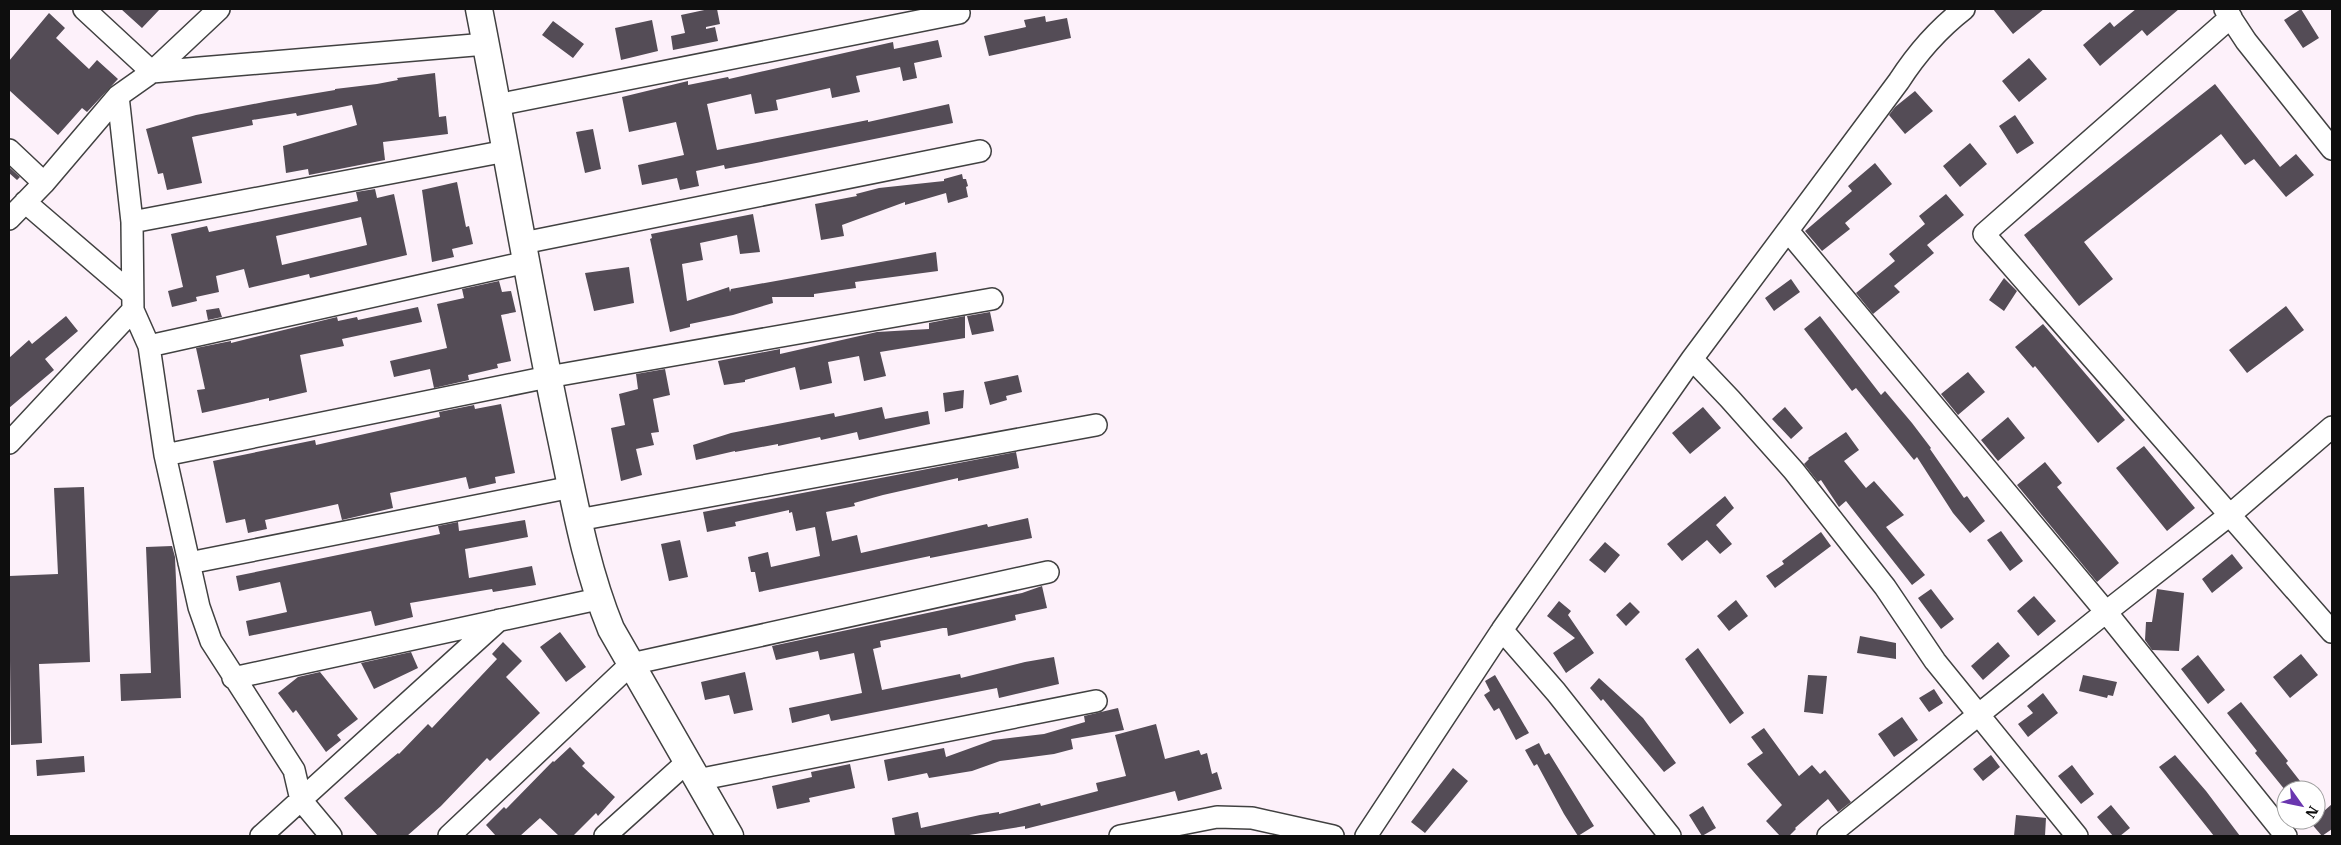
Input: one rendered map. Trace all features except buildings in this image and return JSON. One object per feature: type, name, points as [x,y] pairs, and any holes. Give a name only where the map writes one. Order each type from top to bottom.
[{"type":"street","points":[[84,9],[152,72],[486,44]]},
{"type":"street","points":[[9,219],[44,183],[118,96],[152,72],[219,9]]},
{"type":"street","points":[[479,9],[548,377],[578,520],[598,598],[611,629],[730,836]]},
{"type":"street","points":[[1366,836],[1502,630],[1692,359],[1899,81],[1916,55],[1942,26],[1964,9]]},
{"type":"street","points":[[497,105],[959,13]]},
{"type":"street","points":[[2332,148],[2246,41],[2228,13],[1984,234],[2231,514],[2332,632]]},
{"type":"street","points":[[118,96],[132,222],[132,302],[149,346],[165,455],[205,627],[234,678],[294,770],[300,800],[331,836]]},
{"type":"street","points":[[9,150],[44,183]]},
{"type":"street","points":[[132,222],[506,151]]},
{"type":"street","points":[[149,346],[525,252],[980,151]]},
{"type":"street","points":[[25,202],[132,302]]},
{"type":"street","points":[[1788,231],[2106,612],[2286,836]]},
{"type":"street","points":[[165,455],[548,377],[992,299]]},
{"type":"street","points":[[9,443],[132,302]]},
{"type":"street","points":[[1692,359],[1794,472],[1885,587],[1935,661],[2077,836]]},
{"type":"street","points":[[578,520],[1096,425]]},
{"type":"street","points":[[1828,836],[2231,514],[2332,427]]},
{"type":"street","points":[[189,563],[572,487]]},
{"type":"street","points":[[449,836],[631,664],[1048,572]]},
{"type":"street","points":[[234,678],[598,598]]},
{"type":"street","points":[[261,836],[499,620]]},
{"type":"street","points":[[1502,630],[1556,692],[1670,836]]},
{"type":"street","points":[[606,836],[692,771],[1096,701]]},
{"type":"street","points":[[1120,836],[1217,817],[1252,818],[1334,836]]}]
